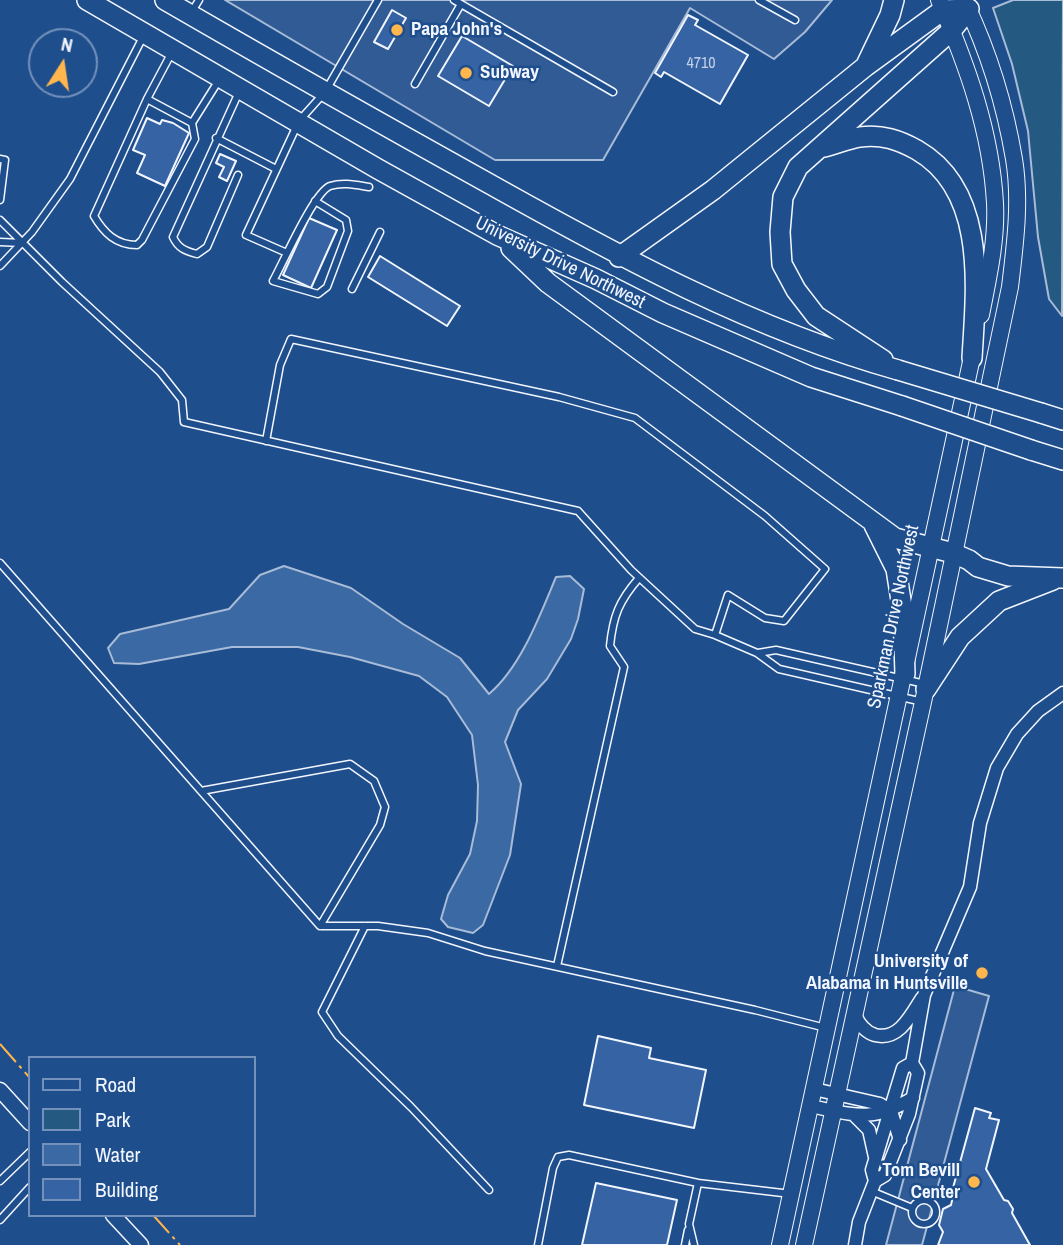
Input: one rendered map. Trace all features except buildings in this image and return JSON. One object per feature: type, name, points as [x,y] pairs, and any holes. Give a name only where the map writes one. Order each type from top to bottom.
[{"type":"highway","name":"University Drive Northwest","points":[[87,0],[497,235],[596,279],[663,313],[811,377],[1063,460]]},
{"type":"highway","name":"University Drive Northwest","points":[[165,0],[195,7],[325,92],[619,257],[766,324],[857,358],[1063,420]]},
{"type":"highway","points":[[866,66],[890,15],[894,0]]},
{"type":"highway","points":[[619,257],[713,190],[941,5],[966,5],[951,31],[798,167],[782,197],[782,264],[796,290],[816,316],[898,370]]},
{"type":"highway","points":[[823,147],[861,137],[897,139],[927,156],[950,179],[963,205],[972,240],[976,282],[972,358]]},
{"type":"highway","points":[[497,235],[548,283],[895,538],[953,553],[978,567],[1009,576],[1062,578]]},
{"type":"highway","points":[[872,521],[896,569],[903,613],[904,676]]},
{"type":"highway","points":[[925,692],[960,637],[999,601],[1062,578]]},
{"type":"main road","name":"Sparkman Drive Northwest","points":[[780,1245],[900,696],[993,248],[995,204],[979,103],[941,5]]},
{"type":"main road","points":[[804,1245],[1010,287],[1017,225],[1014,160],[998,90],[966,5]]},
{"type":"street","points":[[855,1015],[858,1023],[872,1034],[889,1035],[905,1025],[924,995],[970,887],[980,823],[997,768],[1017,734],[1038,711],[1063,693]]},
{"type":"street","points":[[873,1186],[885,1175],[900,1140],[913,1098],[918,1073],[912,1063],[924,995]]},
{"type":"street","points":[[855,1245],[859,1223],[873,1186],[872,1170],[903,1069],[912,1063]]},
{"type":"street","points":[[814,1089],[854,1115],[869,1130],[875,1160]]},
{"type":"street","points":[[0,1090],[28,1121]]},
{"type":"street","points":[[854,1115],[879,1115],[913,1098]]},
{"type":"street","points":[[810,1106],[835,1102],[880,1104],[891,1111],[900,1140]]},
{"type":"street","points":[[115,1217],[141,1245]]},
{"type":"lane","points":[[288,253],[246,235],[299,121],[325,92],[378,0]]},
{"type":"lane","points":[[454,0],[613,92]]},
{"type":"lane","points":[[759,0],[795,20]]},
{"type":"lane","points":[[415,84],[461,4]]},
{"type":"lane","points":[[0,266],[22,243],[70,178],[145,33]]},
{"type":"lane","points":[[173,50],[147,99],[94,216],[105,234],[128,245],[137,245],[142,240],[192,147],[195,139],[192,123],[220,77]]},
{"type":"lane","points":[[238,175],[206,247],[197,254],[177,246],[173,237],[240,88]]},
{"type":"lane","points":[[147,99],[192,123]]},
{"type":"lane","points":[[216,138],[276,169]]},
{"type":"lane","points":[[243,163],[247,154]]},
{"type":"lane","points":[[0,159],[5,160],[0,200]]},
{"type":"lane","points":[[315,201],[346,220],[348,231],[327,287],[318,294],[273,281],[315,201],[327,187],[343,183],[369,187]]},
{"type":"lane","points":[[0,220],[160,372],[182,400],[184,422],[578,511],[639,578],[695,629],[757,653],[779,669],[900,696],[925,692]]},
{"type":"lane","points":[[352,289],[380,232]]},
{"type":"lane","points":[[0,242],[22,243]]},
{"type":"lane","points":[[266,441],[280,365],[291,338],[559,397],[635,418],[765,516],[825,569],[784,621],[765,618],[728,595],[715,635]]},
{"type":"lane","points":[[0,563],[320,926],[365,926],[428,933],[485,951],[755,1010],[827,1029]]},
{"type":"lane","points":[[557,966],[624,667],[610,646],[613,622],[622,598],[639,578]]},
{"type":"lane","points":[[757,653],[776,650],[904,676],[925,692]]},
{"type":"lane","points":[[201,791],[350,764],[374,781],[385,807],[380,825],[320,926]]},
{"type":"lane","points":[[365,926],[322,1012],[338,1036],[489,1189]]},
{"type":"lane","points":[[0,1181],[28,1154]]},
{"type":"lane","points":[[538,1245],[553,1168],[558,1157],[569,1155],[698,1183],[791,1194]]},
{"type":"lane","points":[[685,1245],[698,1183]]},
{"type":"lane","points":[[873,1186],[912,1208]]},
{"type":"lane","points":[[0,1220],[28,1188]]},
{"type":"lane","points":[[923,1199],[936,1206],[936,1214],[932,1221],[925,1224],[917,1222],[912,1216],[912,1208],[917,1201],[923,1199]]},
{"type":"lane","points":[[689,1224],[694,1245]]},
{"type":"green space","points":[[1013,0],[1063,0],[1062,316],[1049,299],[1038,237],[1028,131],[1012,64],[993,8]]},
{"type":"shaded area","points":[[225,0],[832,0],[805,32],[774,59],[690,8],[603,160],[495,160]]},
{"type":"shaded area","points":[[955,986],[989,996],[922,1245],[886,1245]]},
{"type":"water","points":[[284,566],[351,588],[403,624],[460,658],[489,694],[511,670],[520,655],[556,577],[570,576],[584,589],[571,639],[547,679],[518,710],[505,742],[521,784],[510,855],[483,925],[473,933],[448,927],[441,919],[448,895],[470,854],[477,821],[478,785],[472,735],[447,697],[419,676],[350,657],[298,647],[232,647],[139,664],[114,663],[108,648],[120,634],[229,609],[260,575]]},
{"type":"power","points":[[0,1044],[28,1076]]},
{"type":"power","points":[[155,1217],[180,1245]]},
{"type":"place","name":"Papa John's","points":[[397,30]]},
{"type":"place","name":"Subway","points":[[466,73]]},
{"type":"place","name":"University of Alabama in Huntsville","points":[[982,973]]},
{"type":"place","name":"Tom Bevill Center","points":[[974,1182]]}]
